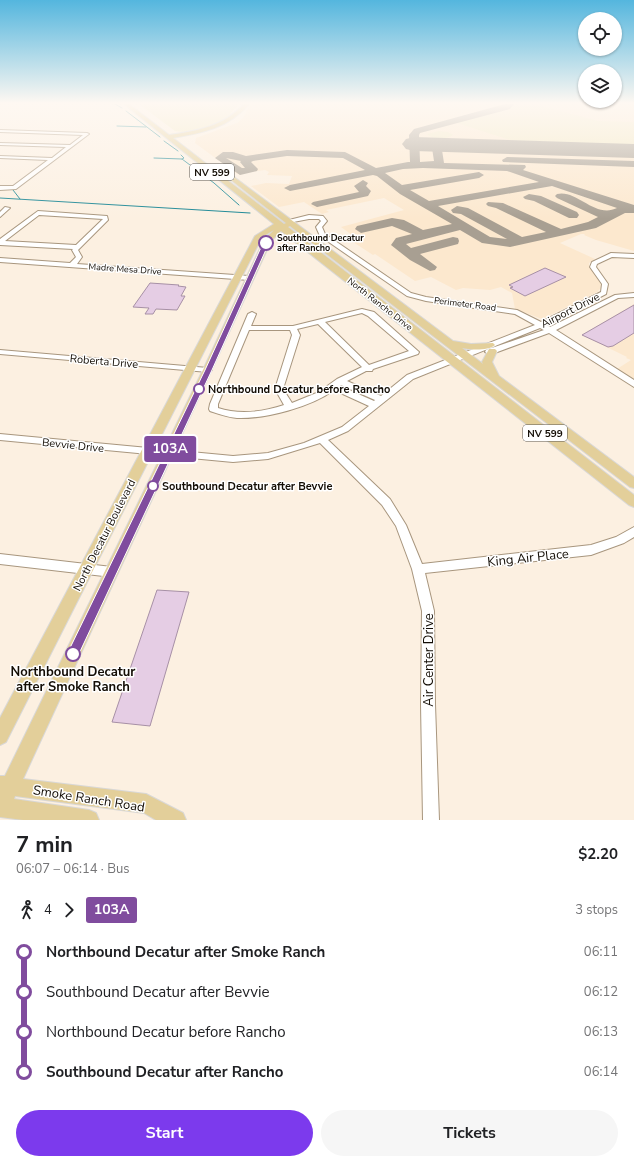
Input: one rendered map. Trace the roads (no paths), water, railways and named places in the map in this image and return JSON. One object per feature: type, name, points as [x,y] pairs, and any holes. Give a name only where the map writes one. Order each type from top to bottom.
[{"type":"main road","name":"North Rancho Drive","points":[[179,142],[201,163],[254,205],[285,223],[297,239],[634,502]]},
{"type":"main road","name":"North Rancho Drive","points":[[181,142],[222,170],[285,223],[450,343],[634,484]]},
{"type":"main road","points":[[201,163],[222,170]]},
{"type":"main road","name":"North Decatur Boulevard","points":[[0,736],[189,368],[259,236],[262,224],[254,205]]},
{"type":"main road","points":[[259,236],[285,223]]},
{"type":"main road","name":"North Decatur Boulevard","points":[[0,807],[5,785],[112,572],[215,355],[249,278],[268,240],[285,223]]},
{"type":"main road","points":[[268,240],[282,237],[297,239]]},
{"type":"main road","points":[[211,326],[220,328],[215,341],[215,355]]},
{"type":"main road","points":[[450,343],[467,347],[491,348],[487,362],[498,381]]},
{"type":"main road","name":"Smoke Ranch Road","points":[[5,785],[146,804],[176,820]]},
{"type":"main road","name":"Smoke Ranch Road","points":[[0,807],[89,820]]},
{"type":"street","points":[[0,188],[14,188],[75,142]]},
{"type":"street","points":[[0,144],[70,146]]},
{"type":"street","points":[[0,157],[53,159]]},
{"type":"street","points":[[0,208],[7,208],[0,215]]},
{"type":"street","points":[[0,242],[38,213],[105,217],[75,250],[79,257],[72,265]]},
{"type":"street","name":"Perimeter Road","points":[[285,223],[321,217],[324,221],[319,227],[322,235],[409,295],[517,312],[550,330],[634,384]]},
{"type":"street","points":[[0,242],[78,247]]},
{"type":"street","name":"Airport Drive","points":[[491,348],[541,325],[604,293],[605,284],[593,267],[594,263],[612,255],[634,256]]},
{"type":"street","name":"Madre Mesa Drive","points":[[0,260],[249,278]]},
{"type":"street","name":"Airport Drive","points":[[467,357],[550,330],[617,296],[634,295]]},
{"type":"street","points":[[246,328],[293,328],[358,311],[366,312],[415,352],[369,369],[304,402],[290,407],[242,414],[227,414],[213,409],[246,328],[252,314]]},
{"type":"street","points":[[320,322],[369,369]]},
{"type":"street","points":[[290,407],[279,389],[296,335],[293,328]]},
{"type":"street","name":"Roberta Drive","points":[[0,352],[208,370]]},
{"type":"street","points":[[147,452],[233,459],[268,456],[307,445],[345,429],[407,380],[417,378],[467,357]]},
{"type":"street","points":[[337,384],[378,403]]},
{"type":"street","name":"Bevvie Drive","points":[[0,437],[147,452]]},
{"type":"street","name":"Air Center Drive","points":[[322,439],[386,502],[401,525],[418,569],[428,611],[428,704],[431,820]]},
{"type":"street","name":"King Air Place","points":[[418,569],[591,550],[614,542],[634,532]]},
{"type":"street","points":[[0,559],[112,572]]},
{"type":"waterway","points":[[166,142],[178,151]]},
{"type":"waterway","points":[[181,155],[184,158],[182,159]]},
{"type":"waterway","points":[[154,158],[182,159]]},
{"type":"waterway","points":[[182,159],[214,183],[239,205]]},
{"type":"waterway","points":[[13,190],[20,199]]},
{"type":"waterway","points":[[0,198],[250,213]]},
{"type":"place","name":"Southbound Decatur after Rancho","points":[[266,243]]},
{"type":"place","name":"Northbound Decatur before Rancho","points":[[199,389]]},
{"type":"place","name":"Southbound Decatur after Bevvie","points":[[153,486]]},
{"type":"place","name":"Northbound Decatur after Smoke Ranch","points":[[73,654]]}]
